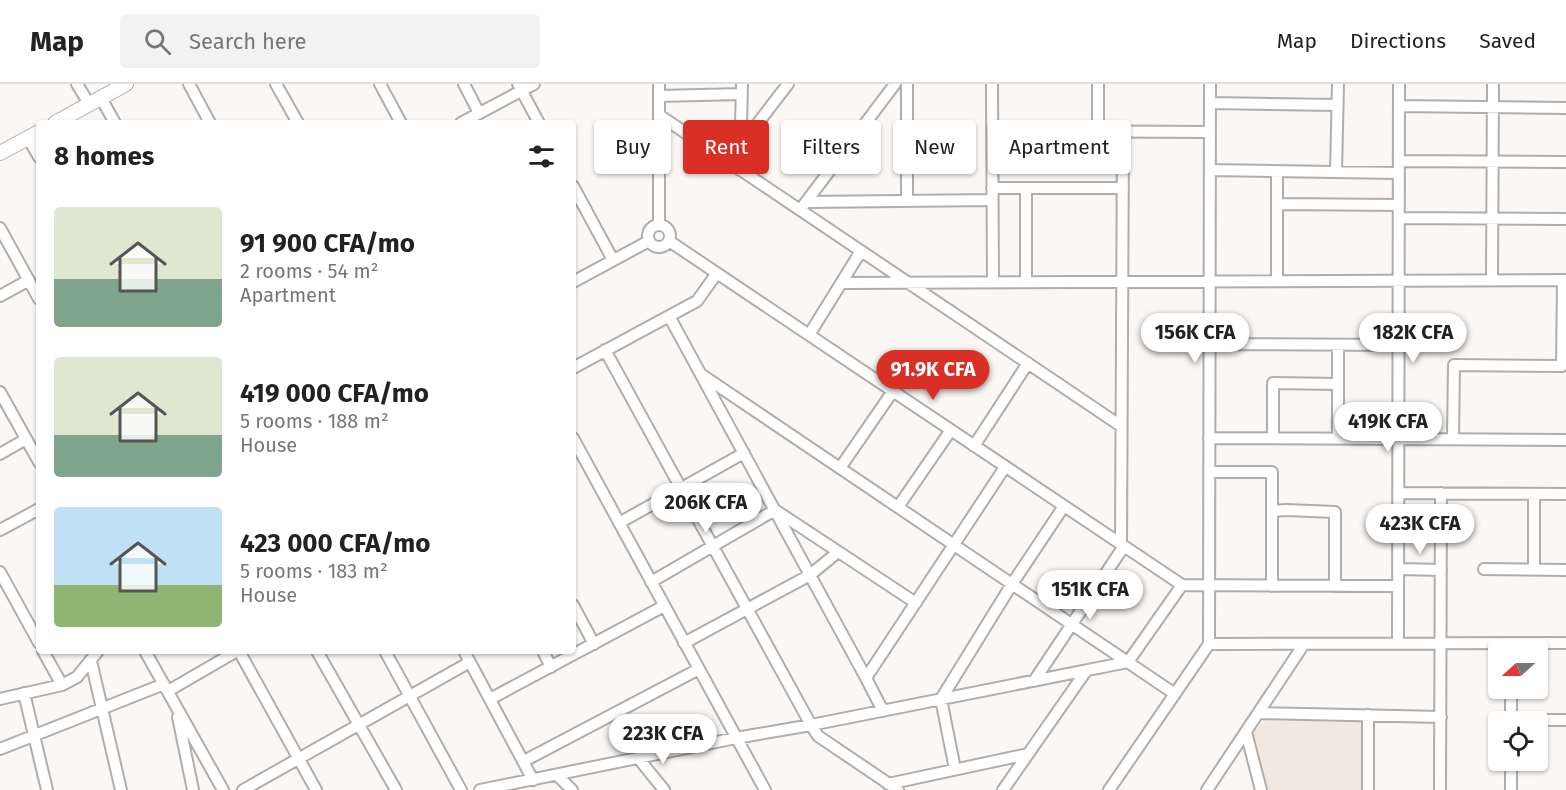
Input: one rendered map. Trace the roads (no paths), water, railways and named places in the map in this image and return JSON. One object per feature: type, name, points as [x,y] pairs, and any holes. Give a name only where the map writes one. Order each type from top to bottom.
[{"type":"street","points":[[77,84],[112,120]]},
{"type":"street","points":[[60,120],[126,84]]},
{"type":"street","points":[[189,84],[208,120]]},
{"type":"street","points":[[276,84],[296,120]]},
{"type":"street","points":[[380,84],[399,120]]},
{"type":"street","points":[[464,84],[479,113]]},
{"type":"street","points":[[466,120],[519,87],[534,84]]},
{"type":"street","points":[[659,224],[660,84]]},
{"type":"street","points":[[760,120],[788,84]]},
{"type":"street","points":[[803,206],[896,84]]},
{"type":"street","points":[[907,84],[907,200]]},
{"type":"street","points":[[992,84],[992,120]]},
{"type":"street","points":[[1098,84],[1098,120]]},
{"type":"street","points":[[1109,790],[1209,644],[1210,84]]},
{"type":"street","points":[[1336,172],[1338,84]]},
{"type":"street","points":[[1398,643],[1399,84]]},
{"type":"street","points":[[1492,280],[1493,84]]},
{"type":"street","points":[[519,87],[537,120]]},
{"type":"street","points":[[659,96],[742,89],[741,120]]},
{"type":"street","points":[[1210,103],[1337,105]]},
{"type":"street","points":[[1399,106],[1566,108]]},
{"type":"street","points":[[659,115],[683,131]]},
{"type":"street","points":[[1131,131],[1210,132]]},
{"type":"street","points":[[0,153],[34,135]]},
{"type":"street","points":[[1399,161],[1566,162]]},
{"type":"street","points":[[1210,170],[1399,173]]},
{"type":"street","points":[[1277,171],[1278,281]]},
{"type":"street","points":[[747,174],[803,206],[861,251],[1121,426]]},
{"type":"street","points":[[992,174],[993,282]]},
{"type":"street","points":[[1034,681],[1122,545],[1123,174]]},
{"type":"street","points":[[992,188],[1123,188]]},
{"type":"street","points":[[1026,188],[1026,281]]},
{"type":"street","points":[[576,192],[613,260]]},
{"type":"street","points":[[803,206],[907,200],[993,200]]},
{"type":"street","points":[[1277,204],[1399,205]]},
{"type":"street","points":[[1398,218],[1566,219]]},
{"type":"street","points":[[659,224],[666,227],[670,233],[669,241],[659,247],[653,245],[648,237],[649,230],[659,224]]},
{"type":"street","points":[[0,228],[36,293]]},
{"type":"street","points":[[576,280],[649,241]]},
{"type":"street","points":[[669,241],[1182,585],[1398,586]]},
{"type":"street","points":[[809,335],[861,251]]},
{"type":"street","points":[[576,366],[697,301],[717,273]]},
{"type":"street","points":[[0,296],[29,280]]},
{"type":"street","points":[[842,283],[1564,280],[1562,366],[1454,365],[1453,439]]},
{"type":"street","points":[[669,316],[882,711]]},
{"type":"street","points":[[1210,344],[1399,345]]},
{"type":"street","points":[[1338,345],[1338,439]]},
{"type":"street","points":[[605,350],[818,736],[893,787],[955,769],[1028,754]]},
{"type":"street","points":[[974,446],[1028,363]]},
{"type":"street","points":[[702,375],[1175,694]]},
{"type":"street","points":[[1273,438],[1273,383],[1338,384]]},
{"type":"street","points":[[840,468],[893,391]]},
{"type":"street","points":[[0,392],[36,457]]},
{"type":"street","points":[[898,507],[951,430]]},
{"type":"street","points":[[1209,438],[1566,440]]},
{"type":"street","points":[[0,454],[26,439]]},
{"type":"street","points":[[576,448],[765,790]]},
{"type":"street","points":[[619,523],[744,453]]},
{"type":"street","points":[[866,678],[1005,467]]},
{"type":"street","points":[[1209,472],[1272,472],[1272,586]]},
{"type":"street","points":[[1398,493],[1566,494]]},
{"type":"street","points":[[1440,790],[1441,493]]},
{"type":"street","points":[[1534,494],[1534,569]]},
{"type":"street","points":[[955,769],[941,699],[1012,584],[1064,506]]},
{"type":"street","points":[[651,582],[775,510]]},
{"type":"street","points":[[775,510],[916,603]]},
{"type":"street","points":[[0,530],[36,511]]},
{"type":"street","points":[[1272,511],[1335,512],[1335,586]]},
{"type":"street","points":[[684,643],[810,575],[838,552]]},
{"type":"street","points":[[1398,569],[1441,570]]},
{"type":"street","points":[[1484,569],[1566,570]]},
{"type":"street","points":[[0,572],[36,638]]},
{"type":"street","points":[[480,790],[1128,662],[1182,585]]},
{"type":"street","points":[[576,654],[664,606]]},
{"type":"street","points":[[576,611],[594,644]]},
{"type":"street","points":[[1209,644],[1441,643],[1488,645]]},
{"type":"street","points":[[1548,644],[1566,643]]},
{"type":"street","points":[[1207,790],[1304,644]]},
{"type":"street","points":[[45,654],[62,685]]},
{"type":"street","points":[[0,699],[62,685],[77,677],[96,654]]},
{"type":"street","points":[[147,654],[223,790]]},
{"type":"street","points":[[0,749],[101,709],[166,688],[232,654]]},
{"type":"street","points":[[240,654],[316,790]]},
{"type":"street","points":[[319,654],[396,790]]},
{"type":"street","points":[[387,654],[461,790]]},
{"type":"street","points":[[466,654],[534,780]]},
{"type":"street","points":[[544,654],[551,667]]},
{"type":"street","points":[[490,699],[575,654]]},
{"type":"street","points":[[91,661],[121,790]]},
{"type":"street","points":[[243,790],[470,662]]},
{"type":"street","points":[[524,761],[699,669]]},
{"type":"street","points":[[1003,790],[1086,671]]},
{"type":"street","points":[[24,693],[47,790]]},
{"type":"street","points":[[175,705],[193,790]]},
{"type":"street","points":[[1258,713],[1441,717]]},
{"type":"street","points":[[1368,716],[1368,790]]},
{"type":"street","points":[[1548,720],[1566,720]]},
{"type":"street","points":[[1245,732],[1261,790]]},
{"type":"street","points":[[639,759],[664,790]]},
{"type":"street","points":[[1511,771],[1511,790]]},
{"type":"street","points":[[557,775],[572,790]]}]
